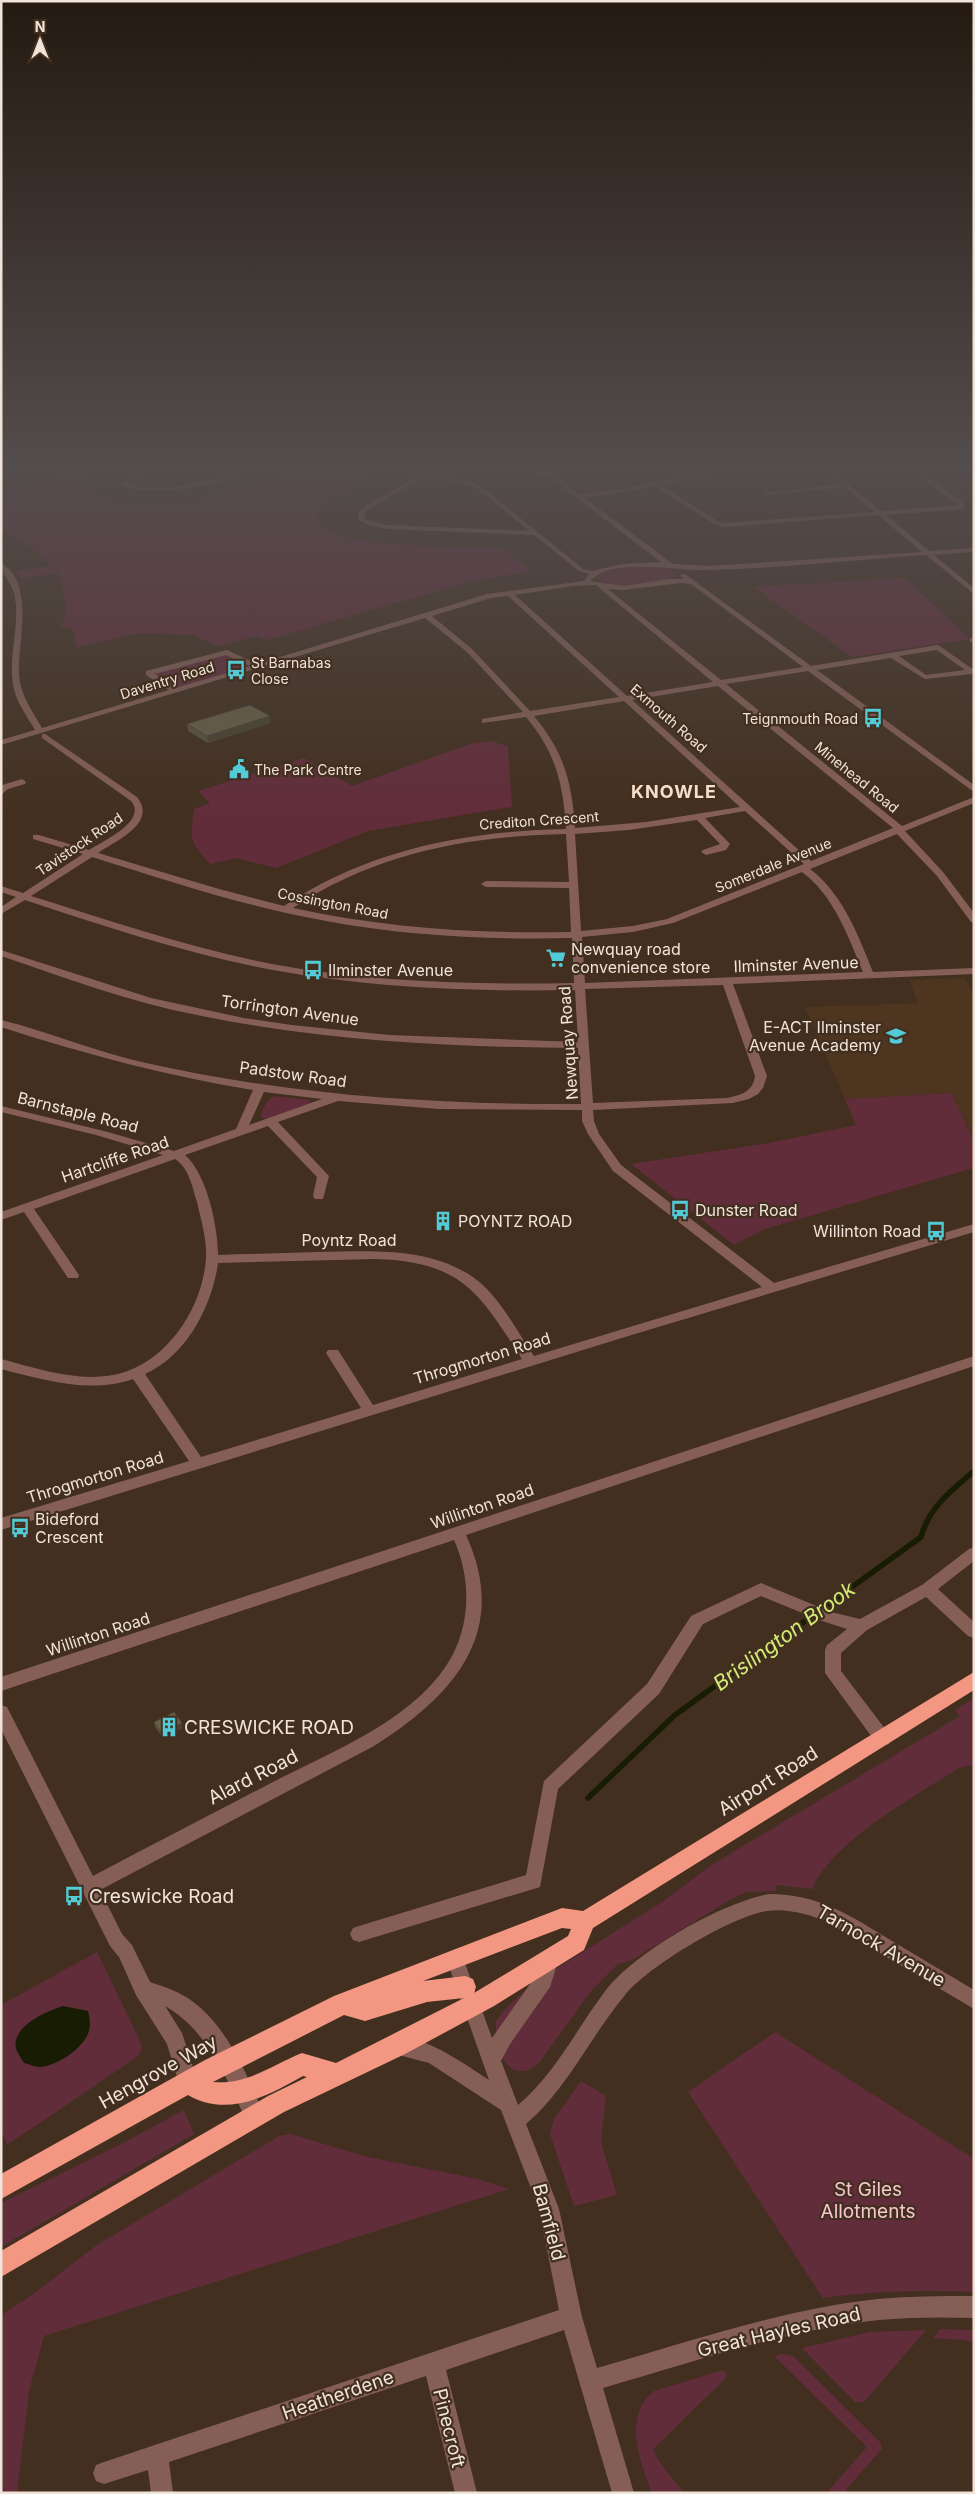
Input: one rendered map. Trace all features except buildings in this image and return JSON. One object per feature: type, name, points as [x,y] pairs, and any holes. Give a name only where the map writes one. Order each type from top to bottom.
[{"type":"highway","name":"Airport Road","points":[[585,1921],[817,1777],[882,1739],[974,1680]]},
{"type":"highway","name":"Hengrove Way","points":[[1,2187],[227,2061],[342,2004],[455,1958],[562,1918],[585,1921]]},
{"type":"highway","points":[[1,2265],[276,2104],[338,2076],[397,2046],[468,1996],[550,1958],[576,1943],[585,1921]]},
{"type":"highway","points":[[342,2004],[365,2010],[426,1992],[468,1996]]},
{"type":"highway","points":[[188,2083],[208,2093],[224,2095],[265,2083],[302,2064],[338,2076]]},
{"type":"street","points":[[16,585],[19,600],[15,676],[18,692],[42,734]]},
{"type":"street","name":"Daventry Road","points":[[1,743],[42,734],[256,666],[426,615],[509,593],[563,585]]},
{"type":"street","name":"Minehead Road","points":[[600,585],[901,832],[940,874],[974,920]]},
{"type":"street","name":"Daventry Road","points":[[607,585],[623,588]]},
{"type":"street","points":[[611,595],[611,590],[639,585]]},
{"type":"street","points":[[699,585],[974,789]]},
{"type":"street","name":"Exmouth Road","points":[[509,593],[747,808],[807,866],[819,879],[838,908],[870,976]]},
{"type":"street","name":"Newquay Road","points":[[426,615],[436,621],[477,659],[528,714],[545,735],[558,758],[566,782],[588,1121],[593,1135],[602,1152],[617,1168],[773,1289]]},
{"type":"street","points":[[485,721],[938,647],[972,672],[925,678],[892,655]]},
{"type":"street","points":[[176,691],[150,673],[228,652],[256,666]]},
{"type":"street","name":"Tavistock Road","points":[[1,911],[92,853],[135,823],[139,817],[139,805],[134,799],[42,734]]},
{"type":"street","points":[[1,792],[5,787],[22,782]]},
{"type":"street","name":"Somerdale Avenue","points":[[577,936],[628,931],[670,921],[897,829],[974,800]]},
{"type":"street","name":"Crediton Crescent","points":[[286,909],[337,878],[416,850],[502,834],[614,829],[747,808]]},
{"type":"street","points":[[699,817],[725,844],[723,848],[706,852]]},
{"type":"street","name":"Cossington Road","points":[[36,836],[286,909],[356,923],[424,931],[577,936]]},
{"type":"street","points":[[486,884],[574,884]]},
{"type":"street","name":"Ilminster Avenue","points":[[1,889],[186,948],[252,963],[312,973],[434,985],[580,987],[974,971]]},
{"type":"street","name":"Torrington Avenue","points":[[1,953],[132,996],[196,1012],[292,1029],[380,1039],[435,1042],[583,1044]]},
{"type":"street","points":[[588,1107],[727,1101],[743,1098],[754,1093],[760,1085],[761,1076],[727,982]]},
{"type":"street","name":"Padstow Road","points":[[1,1023],[46,1039],[126,1061],[260,1087],[338,1098],[481,1106],[588,1107]]},
{"type":"street","points":[[240,1133],[260,1087]]},
{"type":"street","name":"Hartcliffe Road","points":[[1,1216],[338,1098]]},
{"type":"street","name":"Barnstaple Road","points":[[1,1109],[143,1145],[174,1156]]},
{"type":"street","points":[[271,1122],[323,1176],[319,1196]]},
{"type":"street","points":[[1,1364],[28,1371],[92,1381],[123,1377],[166,1355],[180,1339],[198,1305],[212,1259],[207,1217],[196,1179],[183,1158],[174,1156]]},
{"type":"street","points":[[27,1207],[73,1276]]},
{"type":"street","name":"Throgmorton Road","points":[[1,1524],[974,1228]]},
{"type":"street","name":"Poyntz Road","points":[[212,1259],[396,1255],[427,1262],[456,1274],[480,1290],[531,1362]]},
{"type":"street","points":[[334,1353],[370,1411]]},
{"type":"street","name":"Willinton Road","points":[[1,1684],[458,1534],[974,1361]]},
{"type":"street","points":[[136,1372],[198,1464]]},
{"type":"street","name":"Alard Road","points":[[90,1886],[368,1741],[402,1719],[426,1700],[451,1672],[460,1657],[471,1624],[475,1603],[472,1567],[458,1534]]},
{"type":"street","points":[[882,1739],[832,1673],[833,1650],[861,1626],[926,1589],[974,1553]]},
{"type":"street","points":[[359,1934],[534,1881],[550,1786],[654,1689],[697,1620],[761,1589],[828,1616],[861,1626]]},
{"type":"street","points":[[926,1589],[974,1632]]},
{"type":"street","points":[[1,1712],[116,1940],[126,1951],[143,1989],[175,2040],[188,2083]]},
{"type":"street","name":"Tarnock Avenue","points":[[511,2112],[539,2101],[627,1978],[704,1928],[741,1908],[760,1903],[783,1902],[811,1906],[832,1915],[974,2000]]},
{"type":"street","name":"Bamfield","points":[[455,1958],[491,2060],[549,2209],[571,2317],[623,2493]]},
{"type":"street","points":[[491,2060],[503,2037],[543,1981],[550,1958]]},
{"type":"street","points":[[143,1989],[170,1998],[196,2016],[227,2061],[254,2117]]},
{"type":"street","points":[[397,2046],[433,2055],[511,2112]]},
{"type":"street","name":"Great Hayles Road","points":[[589,2380],[780,2328],[846,2314],[890,2308],[974,2307]]},
{"type":"street","name":"Heatherdene","points":[[104,2473],[571,2317]]},
{"type":"street","name":"Pinecroft","points":[[433,2363],[466,2493]]},
{"type":"street","points":[[157,2456],[162,2493]]},
{"type":"shaded area","name":"E-ACT Ilminster Avenue Academy","points":[[964,978],[974,994],[974,1136],[972,1136],[951,1093],[845,1099],[805,1007],[918,1003],[909,980]]},
{"type":"shaded area","points":[[63,2006],[88,2011],[90,2028],[85,2040],[74,2051],[53,2064],[36,2067],[24,2063],[16,2049],[19,2033],[24,2027],[40,2016]]},
{"type":"green space","points":[[62,585],[457,585],[267,640],[257,636],[218,646],[192,635],[139,633],[77,647],[72,627],[61,628],[65,614]]},
{"type":"green space","points":[[913,585],[970,639],[852,657],[754,587]]},
{"type":"green space","points":[[227,652],[249,666],[177,688],[156,675],[157,673]]},
{"type":"green space","points":[[491,741],[508,746],[512,807],[368,831],[276,868],[236,858],[210,864],[198,850],[193,840],[194,809],[210,803],[198,791],[304,758],[352,786],[473,743]]},
{"type":"green space","points":[[951,1093],[974,1141],[973,1168],[765,1229],[734,1245],[631,1164],[769,1143],[856,1125],[845,1099]]},
{"type":"green space","points":[[275,1096],[308,1100],[311,1103],[270,1118],[261,1118],[265,1105]]},
{"type":"green space","points":[[974,1698],[974,1765],[959,1768],[899,1806],[856,1837],[823,1871],[812,1889],[776,1885],[776,1891],[747,1892],[731,1899],[632,1960],[618,1964],[591,1991],[539,2063],[524,2071],[509,2067],[504,2061],[498,2045],[496,2021],[505,2009],[531,1985],[662,1902],[713,1864],[960,1716],[955,1710]]},
{"type":"green space","points":[[97,1952],[141,2043],[142,2050],[137,2057],[7,2145],[1,2130],[1,2005]]},
{"type":"green space","name":"St Giles Allotments","points":[[775,2032],[974,2159],[974,2292],[898,2292],[823,2298],[688,2092]]},
{"type":"green space","points":[[581,2081],[606,2096],[601,2142],[617,2195],[574,2206],[550,2134],[554,2119]]},
{"type":"green space","points":[[184,2110],[194,2134],[1,2247],[1,2203],[123,2143]]},
{"type":"green space","points":[[290,2134],[368,2157],[478,2179],[509,2189],[44,2336],[29,2391],[17,2493],[1,2493],[1,2315],[32,2295],[97,2245],[279,2136]]},
{"type":"green space","points":[[940,2329],[974,2330],[974,2343],[964,2340],[933,2338]]},
{"type":"green space","points":[[926,2330],[864,2402],[855,2402],[802,2348],[870,2332]]},
{"type":"green space","points":[[783,2354],[793,2356],[880,2442],[882,2449],[843,2493],[829,2493],[828,2491],[867,2447],[774,2356]]},
{"type":"green space","points":[[723,2370],[727,2374],[725,2379],[653,2449],[658,2460],[684,2493],[652,2493],[636,2439],[636,2426],[644,2402],[654,2391]]},
{"type":"waterway","name":"Brislington Brook","points":[[588,1798],[675,1715],[921,1537],[935,1508],[974,1471]]},
{"type":"place","name":"St Barnabas Close","points":[[236,670]]},
{"type":"place","name":"Teignmouth Road","points":[[873,718]]},
{"type":"place","name":"The Park Centre","points":[[239,769]]},
{"type":"place","name":"Newquay road convenience store","points":[[556,958]]},
{"type":"place","name":"Ilminster Avenue","points":[[313,970]]},
{"type":"place","name":"E-ACT Ilminster Avenue Academy","points":[[896,1036]]},
{"type":"place","name":"Dunster Road","points":[[680,1210]]},
{"type":"place","name":"POYNTZ ROAD","points":[[443,1221]]},
{"type":"place","name":"Willinton Road","points":[[936,1231]]},
{"type":"place","name":"Bideford Crescent","points":[[20,1528]]},
{"type":"place","name":"CRESWICKE ROAD","points":[[169,1727]]},
{"type":"place","name":"Creswicke Road","points":[[74,1896]]},
{"type":"district","name":"KNOWLE","points":[[674,791]]}]
